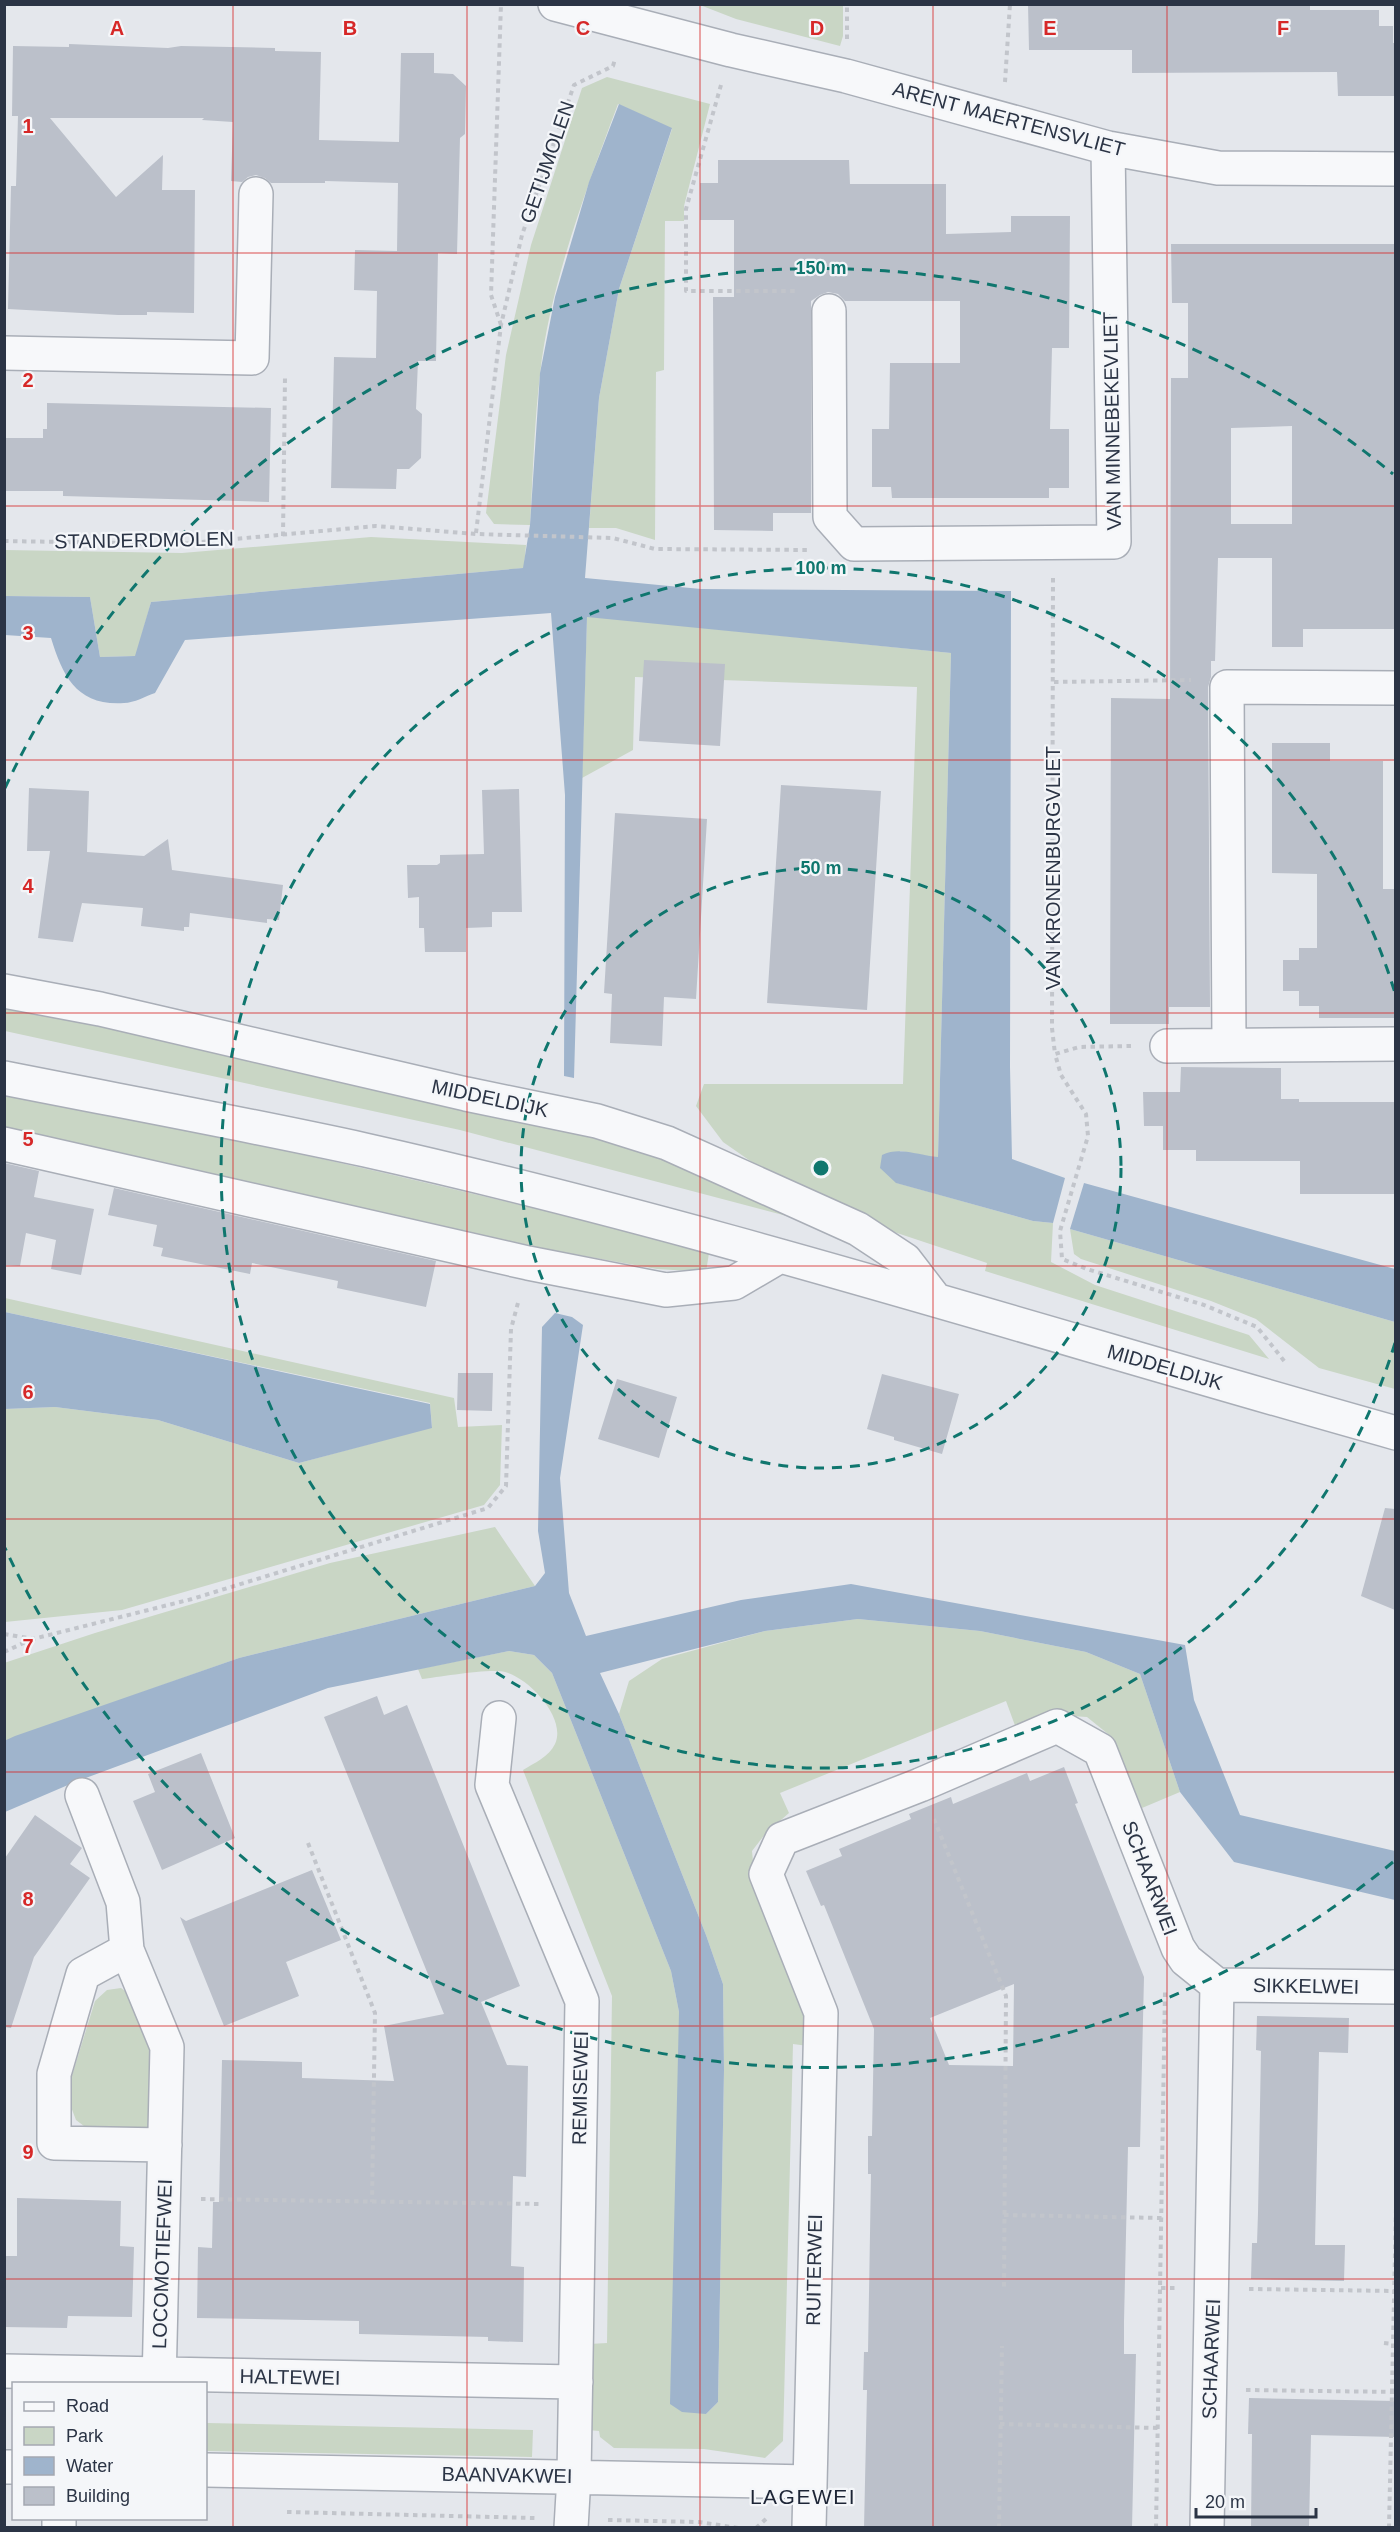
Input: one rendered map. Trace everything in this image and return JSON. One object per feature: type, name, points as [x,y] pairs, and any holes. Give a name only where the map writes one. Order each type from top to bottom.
[{"type":"street","name":"ARENT MAERTENSVLIET","points":[[555,4],[731,50],[846,76],[1108,148],[1218,168],[1395,169]]},
{"type":"street","name":"VAN MINNEBEKEVLIET","points":[[854,544],[1114,542],[1108,148]]},
{"type":"street","points":[[4,353],[252,358],[256,194]]},
{"type":"street","points":[[829,311],[830,517],[854,544]]},
{"type":"street","points":[[1228,1044],[1227,687],[1393,688]]},
{"type":"street","name":"MIDDELDIJK","points":[[4,991],[100,1009],[466,1094],[597,1121],[667,1143],[858,1229],[905,1260],[935,1299]]},
{"type":"street","points":[[1167,1046],[1395,1044]]},
{"type":"street","name":"MIDDELDIJK","points":[[4,1078],[366,1150],[780,1256],[1395,1432]]},
{"type":"street","points":[[4,1144],[528,1263],[666,1290],[734,1283],[780,1256]]},
{"type":"street","name":"REMISEWEI","points":[[499,1718],[492,1785],[582,2001],[576,2382],[571,2523]]},
{"type":"street","name":"SCHAARWEI","points":[[821,2013],[766,1874],[782,1839],[920,1785],[1057,1726],[1100,1750],[1178,1948],[1186,1960],[1217,1985],[1207,2528]]},
{"type":"street","name":"LOCOMOTIEFWEI","points":[[82,1795],[123,1902],[127,1950],[167,2047],[159,2379]]},
{"type":"street","points":[[127,1950],[83,1974],[54,2074],[54,2143],[165,2145]]},
{"type":"street","name":"SIKKELWEI","points":[[1217,1985],[1395,1987]]},
{"type":"street","name":"RUITERWEI","points":[[809,2528],[821,2013]]},
{"type":"street","name":"HALTEWEI","points":[[4,2371],[159,2379],[576,2382]]},
{"type":"street","name":"BAANVAKWEI","points":[[207,2470],[809,2482]]},
{"type":"path","name":"GETIJMOLEN","points":[[501,4],[491,295],[501,325]]},
{"type":"path","points":[[1002,119],[1010,4]]},
{"type":"path","name":"GETIJMOLEN","points":[[476,534],[501,325],[522,235],[574,85],[613,66],[628,23]]},
{"type":"path","points":[[731,50],[686,208],[686,291],[829,291],[829,311]]},
{"type":"path","points":[[252,358],[285,376],[283,536]]},
{"type":"path","name":"STANDERDMOLEN","points":[[4,541],[180,544],[376,526],[476,534],[613,538],[655,549],[813,550],[854,544]]},
{"type":"path","name":"VAN KRONENBURGVLIET","points":[[1053,543],[1052,1028],[1055,1054],[1062,1075],[1086,1114],[1088,1136],[1060,1231],[1062,1259],[1087,1269],[1204,1305],[1257,1327],[1292,1371]]},
{"type":"path","points":[[1054,682],[1215,680],[1227,687]]},
{"type":"path","points":[[1055,1054],[1079,1047],[1167,1046]]},
{"type":"path","points":[[4,1652],[33,1638],[192,1599],[488,1508],[506,1486],[511,1329],[528,1263]]},
{"type":"path","points":[[4,1634],[33,1638]]},
{"type":"path","points":[[920,1785],[1006,1996],[1004,2288]]},
{"type":"path","points":[[308,1843],[375,2013],[372,2202]]},
{"type":"path","points":[[1156,2528],[1166,1984]]},
{"type":"path","points":[[164,2199],[579,2205]]},
{"type":"path","points":[[1389,2528],[1395,2208]]},
{"type":"path","points":[[1004,2215],[1162,2218]]},
{"type":"path","points":[[1161,2288],[1395,2291]]},
{"type":"path","points":[[1384,2343],[1392,2343]]},
{"type":"path","points":[[999,2528],[1002,2346]]},
{"type":"path","points":[[1159,2388],[1393,2392]]},
{"type":"path","points":[[1000,2424],[1159,2428]]},
{"type":"path","points":[[276,2512],[571,2523],[699,2522],[738,2528]]},
{"type":"green space","points":[[700,5],[843,5],[843,36],[840,46],[736,19]]},
{"type":"green space","points":[[607,77],[710,104],[684,206],[684,221],[665,221],[664,370],[656,372],[655,540],[616,528],[589,528],[599,398],[619,289],[672,129],[618,104],[571,238],[552,307],[538,394],[530,525],[494,524],[486,513],[506,355],[531,245],[582,88]]},
{"type":"green space","points":[[371,537],[526,545],[524,568],[151,602],[136,656],[100,657],[90,597],[5,596],[5,550],[182,553]]},
{"type":"green space","points":[[587,616],[951,653],[938,1158],[900,1151],[897,1183],[1033,1221],[1053,1223],[1051,1262],[1095,1285],[1249,1335],[1269,1359],[985,1271],[987,1263],[891,1231],[772,1176],[723,1142],[696,1106],[704,1084],[903,1084],[917,687],[635,677],[633,750],[582,778]]},
{"type":"green space","points":[[4,1007],[87,1022],[650,1149],[848,1232],[460,1130],[5,1031]]},
{"type":"green space","points":[[5,1089],[446,1187],[622,1230],[709,1253],[706,1272],[657,1269],[557,1251],[5,1135]]},
{"type":"green space","points":[[1070,1229],[1395,1322],[1395,1389],[1319,1368],[1256,1319],[1211,1301],[1081,1259],[1074,1254]]},
{"type":"green space","points":[[5,1298],[454,1398],[458,1427],[502,1425],[500,1485],[484,1505],[122,1610],[5,1622],[4,1409],[55,1407],[158,1420],[299,1463],[432,1427],[430,1403],[5,1312]]},
{"type":"green space","points":[[495,1527],[535,1586],[239,1658],[5,1741],[4,1663],[95,1633],[330,1563]]},
{"type":"green space","points":[[858,1619],[980,1631],[1086,1652],[1140,1674],[1180,1792],[1142,1808],[1113,1738],[1087,1717],[1055,1715],[1017,1731],[1006,1701],[780,1793],[789,1813],[766,1833],[752,1851],[755,1882],[808,2017],[808,2046],[793,2044],[783,2441],[765,2458],[704,2449],[614,2448],[600,2437],[599,2431],[588,2430],[589,2344],[607,2343],[612,1996],[523,1770],[552,1749],[557,1734],[556,1723],[544,1700],[535,1691],[525,1682],[505,1672],[477,1672],[422,1679],[418,1669],[509,1651],[534,1655],[552,1673],[671,1971],[679,2012],[706,2414],[718,2402],[724,2070],[723,1984],[619,1714],[629,1681],[662,1659],[765,1631]]},
{"type":"green space","points":[[121,1988],[134,2000],[142,2015],[147,2033],[151,2073],[149,2129],[88,2129],[76,2120],[68,2099],[70,2082],[95,2001],[107,1990]]},
{"type":"green space","points":[[207,2423],[533,2430],[532,2457],[207,2451]]},
{"type":"water","points":[[619,104],[672,128],[619,289],[599,398],[585,578],[701,589],[1011,591],[1010,1067],[1012,1159],[1065,1178],[1053,1223],[1033,1221],[896,1183],[880,1168],[882,1155],[889,1152],[903,1151],[938,1157],[951,653],[587,617],[574,1078],[564,1076],[565,795],[551,613],[185,640],[155,693],[128,703],[108,703],[94,700],[83,694],[67,676],[51,638],[5,635],[5,596],[90,597],[100,657],[135,656],[151,602],[523,568],[530,525],[540,373],[555,297],[589,182]]},
{"type":"water","points":[[1084,1183],[1395,1269],[1395,1322],[1070,1229]]},
{"type":"water","points":[[5,1312],[430,1404],[432,1428],[299,1463],[158,1420],[55,1407],[5,1409]]},
{"type":"water","points":[[555,1313],[572,1317],[583,1325],[560,1478],[569,1593],[586,1636],[741,1600],[851,1584],[1185,1645],[1194,1700],[1240,1815],[1395,1851],[1395,1900],[1234,1862],[1180,1792],[1140,1674],[1086,1652],[980,1631],[858,1619],[765,1631],[600,1673],[619,1714],[723,1984],[724,2070],[718,2402],[706,2414],[682,2412],[670,2404],[679,2012],[671,1971],[552,1673],[534,1655],[509,1651],[328,1688],[75,1782],[5,1812],[4,1741],[15,1736],[239,1658],[535,1586],[545,1573],[538,1531],[542,1327]]},
{"type":"building","points":[[1028,4],[1310,4],[1310,10],[1379,10],[1379,26],[1393,26],[1395,96],[1338,96],[1337,72],[1132,73],[1132,50],[1029,50]]},
{"type":"building","points":[[69,44],[168,48],[181,46],[275,48],[275,51],[321,52],[319,140],[399,142],[401,53],[434,53],[434,73],[453,74],[466,86],[465,134],[460,138],[457,254],[438,253],[436,361],[418,361],[416,409],[422,414],[421,458],[409,469],[397,469],[396,489],[331,488],[334,357],[376,358],[377,291],[354,290],[355,250],[397,251],[398,183],[325,181],[325,183],[271,183],[256,175],[242,182],[231,181],[233,122],[202,120],[204,118],[50,118],[116,197],[163,155],[162,190],[195,190],[194,313],[147,312],[147,315],[118,315],[8,309],[11,186],[16,186],[18,116],[12,116],[13,46],[69,47]]},
{"type":"building","points":[[718,160],[849,160],[850,184],[946,184],[946,234],[1011,232],[1011,216],[1070,216],[1069,348],[1052,348],[1050,429],[1069,429],[1069,488],[1049,488],[1049,498],[892,498],[891,487],[872,487],[872,429],[889,429],[890,363],[960,363],[960,301],[845,301],[838,294],[828,292],[811,301],[811,513],[773,513],[773,531],[714,530],[713,297],[734,297],[734,220],[700,220],[700,183],[718,183]]},
{"type":"building","points":[[1171,244],[1395,244],[1395,629],[1303,629],[1303,647],[1272,647],[1272,558],[1218,558],[1215,661],[1211,661],[1211,677],[1208,687],[1210,1007],[1169,1007],[1169,1024],[1110,1024],[1111,698],[1170,699],[1171,378],[1188,378],[1188,303],[1172,303]],"holes":[[[1292,426],[1292,524],[1231,524],[1231,428]]]},
{"type":"building","points":[[47,403],[271,408],[269,502],[63,496],[63,491],[4,491],[4,438],[43,438],[43,429],[47,429]]},
{"type":"building","points":[[644,660],[725,664],[720,746],[639,741]]},
{"type":"building","points":[[1272,743],[1330,743],[1330,761],[1383,761],[1383,889],[1395,889],[1395,1018],[1319,1018],[1319,1006],[1299,1006],[1299,991],[1283,991],[1283,960],[1299,960],[1299,948],[1317,948],[1317,874],[1272,873]]},
{"type":"building","points":[[781,785],[881,791],[867,1010],[767,1003]]},
{"type":"building","points":[[29,788],[89,791],[87,852],[144,856],[168,839],[172,870],[283,885],[279,920],[267,919],[267,923],[190,913],[189,927],[184,927],[184,931],[141,926],[143,908],[82,903],[73,942],[38,938],[50,851],[27,851]]},
{"type":"building","points":[[519,789],[522,912],[492,912],[492,927],[466,928],[466,952],[425,952],[424,928],[419,928],[419,897],[408,898],[407,865],[437,865],[440,863],[440,855],[484,854],[482,790]]},
{"type":"building","points":[[615,813],[707,819],[696,999],[664,997],[662,1046],[610,1043],[612,994],[604,993]]},
{"type":"building","points":[[1181,1067],[1281,1068],[1281,1099],[1299,1099],[1299,1102],[1395,1102],[1395,1194],[1300,1194],[1300,1161],[1196,1161],[1196,1150],[1163,1150],[1163,1126],[1144,1126],[1143,1092],[1180,1092]]},
{"type":"building","points":[[4,1163],[39,1171],[34,1197],[94,1209],[81,1275],[51,1269],[56,1240],[26,1233],[20,1266],[4,1265]]},
{"type":"building","points":[[114,1188],[436,1261],[426,1307],[337,1288],[338,1281],[252,1263],[250,1274],[161,1256],[163,1248],[153,1246],[157,1225],[108,1215]]},
{"type":"building","points":[[458,1373],[493,1373],[492,1411],[457,1410]]},
{"type":"building","points":[[882,1374],[959,1394],[942,1454],[894,1440],[894,1437],[867,1429]]},
{"type":"building","points":[[617,1379],[677,1397],[659,1458],[598,1439]]},
{"type":"building","points":[[1385,1508],[1395,1509],[1395,1610],[1361,1596]]},
{"type":"building","points":[[377,1696],[384,1715],[407,1705],[520,1986],[481,2002],[507,2065],[528,2066],[526,2177],[513,2176],[511,2266],[524,2267],[523,2342],[488,2341],[488,2337],[359,2334],[359,2321],[197,2318],[198,2247],[212,2248],[213,2202],[219,2202],[222,2060],[302,2062],[302,2078],[394,2081],[384,2026],[444,2014],[324,1717]]},
{"type":"building","points":[[201,1753],[235,1838],[162,1870],[133,1801],[155,1792],[148,1774]]},
{"type":"building","points":[[1064,1767],[1078,1803],[1075,1804],[1144,1977],[1140,2147],[1128,2147],[1124,2322],[1124,2354],[1136,2354],[1132,2528],[864,2528],[867,2390],[863,2390],[864,2352],[868,2352],[871,2174],[868,2174],[868,2136],[872,2136],[874,2029],[824,1905],[821,1906],[806,1871],[842,1856],[839,1849],[911,1819],[909,1814],[951,1797],[953,1804],[1027,1773],[1030,1781]],"holes":[[[1014,1984],[1013,2066],[949,2065],[930,2018]]]},
{"type":"building","points":[[35,1815],[82,1848],[70,1864],[90,1878],[34,1957],[11,2028],[4,2027],[5,1858]]},
{"type":"building","points":[[312,1870],[341,1940],[286,1962],[299,1996],[224,2026],[180,1917],[186,1921]]},
{"type":"building","points":[[1257,2016],[1349,2018],[1348,2053],[1319,2052],[1315,2245],[1345,2245],[1344,2281],[1251,2279],[1252,2243],[1257,2243],[1258,2213],[1261,2051],[1256,2050]]},
{"type":"building","points":[[17,2198],[121,2201],[120,2246],[134,2247],[132,2317],[68,2316],[67,2328],[4,2327],[4,2256],[17,2256]]},
{"type":"building","points":[[1249,2398],[1395,2401],[1395,2437],[1311,2435],[1309,2528],[1251,2528],[1252,2434],[1248,2434]]},
{"type":"district","name":"LAGEWEI","points":[[803,2496]]}]
